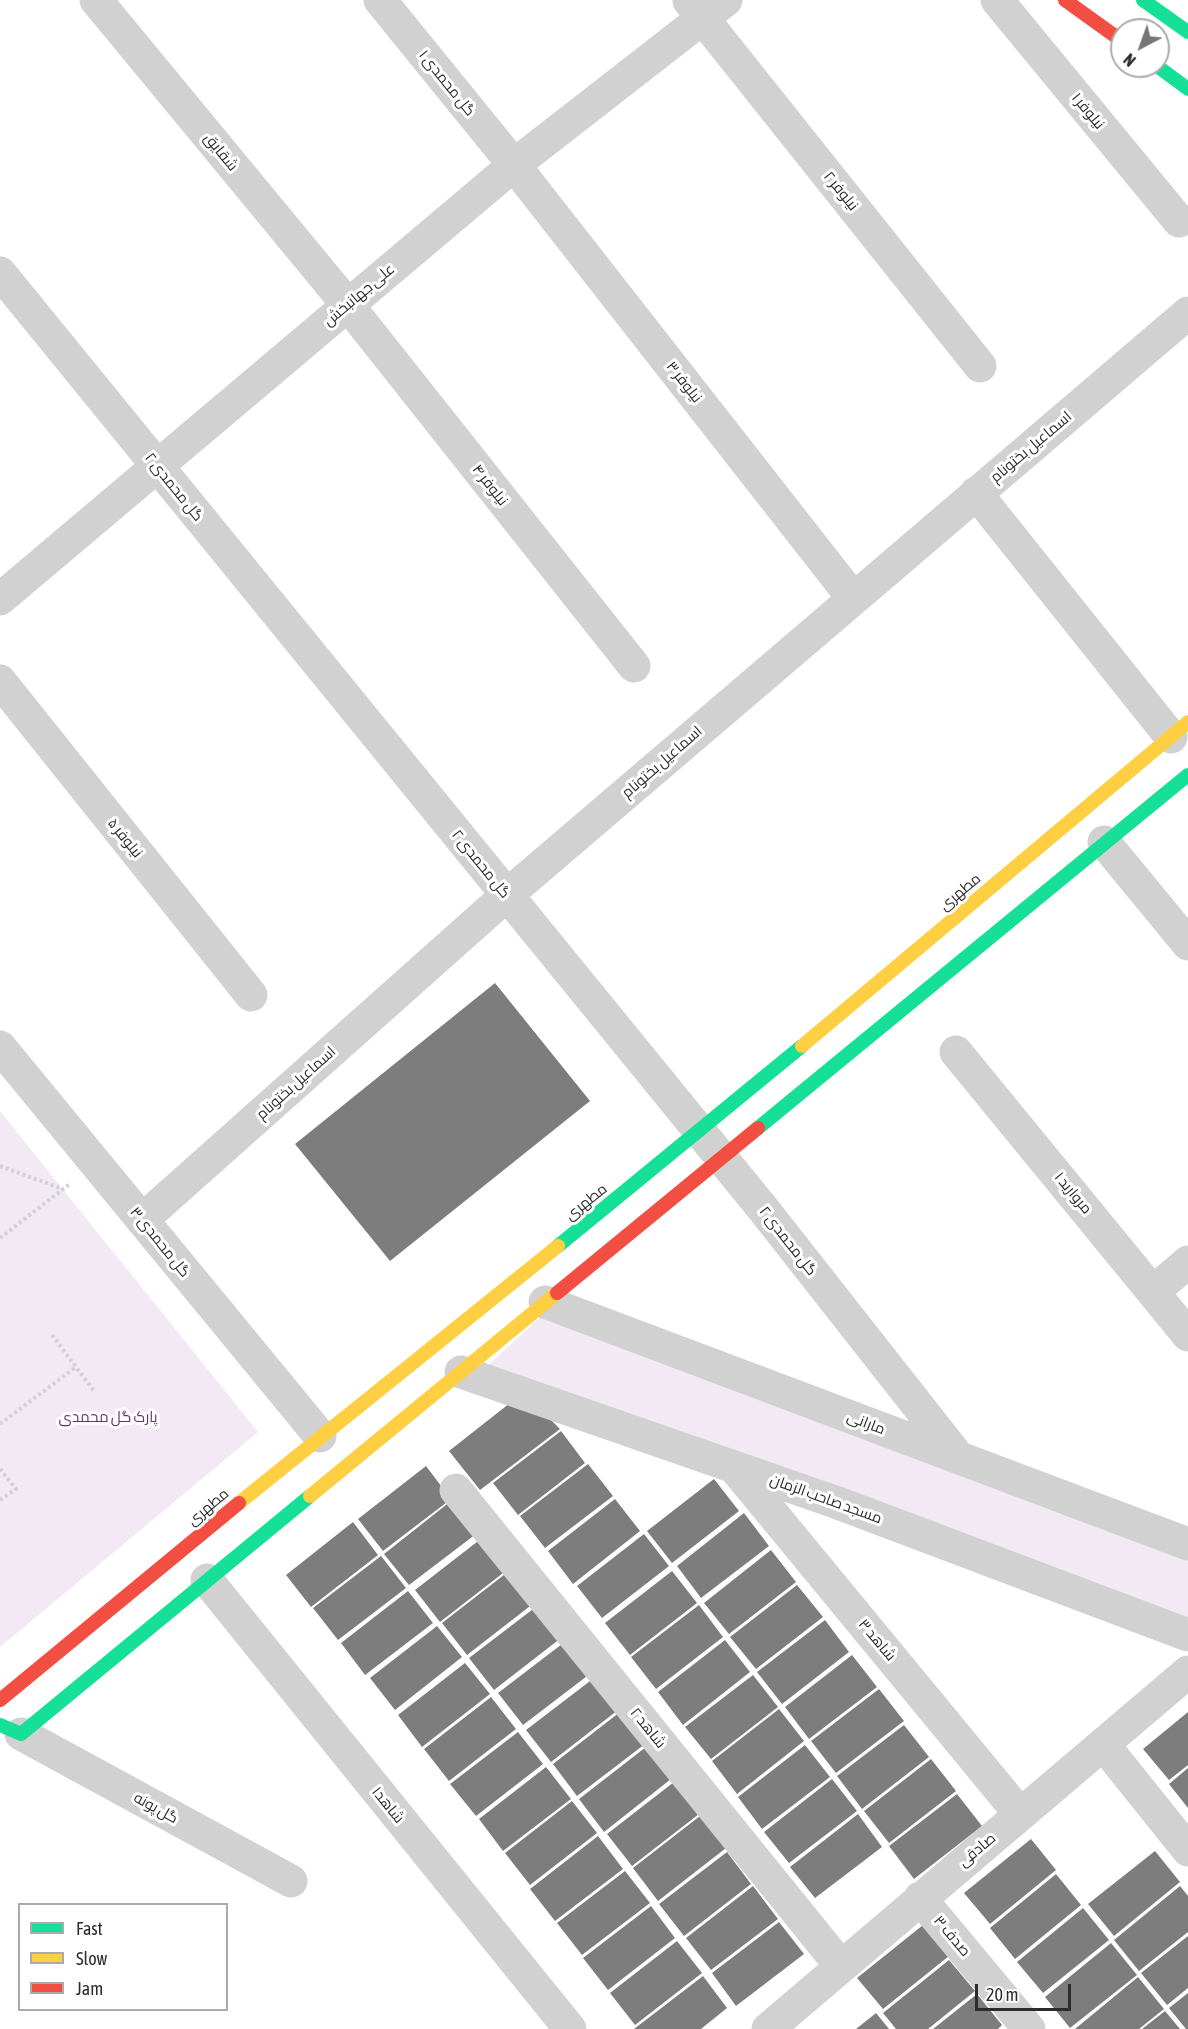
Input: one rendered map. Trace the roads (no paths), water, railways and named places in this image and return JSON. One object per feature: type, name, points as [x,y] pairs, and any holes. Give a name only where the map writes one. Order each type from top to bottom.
[{"type":"street","name":"شقایق","points":[[96,0],[347,304]]},
{"type":"street","name":"گل محمدی ۱","points":[[380,0],[514,165]]},
{"type":"street","name":"نیلوفر ۱","points":[[997,0],[1179,221]]},
{"type":"street","points":[[1065,0],[1110,32]]},
{"type":"street","points":[[1143,0],[1188,32]]},
{"type":"street","name":"علی جهانبخش","points":[[0,599],[347,304],[705,6]]},
{"type":"street","name":"نیلوفر ۲","points":[[705,6],[980,366]]},
{"type":"street","points":[[1170,75],[1188,88]]},
{"type":"street","name":"نیلوفر ۳","points":[[514,165],[853,598]]},
{"type":"street","name":"گل محمدی ۲","points":[[0,273],[721,1157],[959,1458]]},
{"type":"street","name":"نیلوفر ۴","points":[[347,304],[634,666]]},
{"type":"street","name":"اسماعیل بختونام","points":[[142,1220],[507,895],[1188,313]]},
{"type":"street","points":[[976,494],[1179,730]]},
{"type":"street","name":"نیلوفر ۵","points":[[0,681],[251,995]]},
{"type":"street","name":"مطهری","points":[[0,1700],[320,1436],[700,1132],[1179,730]]},
{"type":"street","points":[[10,1730],[207,1580],[1188,775]]},
{"type":"street","points":[[1104,842],[1188,944]]},
{"type":"street","name":"گل محمدی ۳","points":[[0,1047],[320,1436]]},
{"type":"street","name":"مروارید ۱","points":[[956,1052],[1188,1335]]},
{"type":"street","points":[[1154,1291],[1188,1262]]},
{"type":"street","name":"مارانی","points":[[545,1302],[1188,1544]]},
{"type":"street","name":"مسجد صاحب الزمان","points":[[461,1372],[838,1503],[1188,1635]]},
{"type":"street","name":"شاهد ۳","points":[[734,1467],[1020,1814]]},
{"type":"street","name":"شاهد ۲","points":[[456,1490],[840,1965]]},
{"type":"street","name":"شاهد۱","points":[[207,1580],[570,2029]]},
{"type":"street","name":"صادقی","points":[[768,2029],[840,1965],[1188,1672]]},
{"type":"street","name":"گل پونه","points":[[10,1730],[291,1881]]},
{"type":"street","points":[[1102,1744],[1188,1850]]},
{"type":"street","name":"صدف ۳","points":[[920,1898],[1029,2029]]},
{"type":"park label","name":"پارک گل محمدی","points":[[108,1417]]}]
